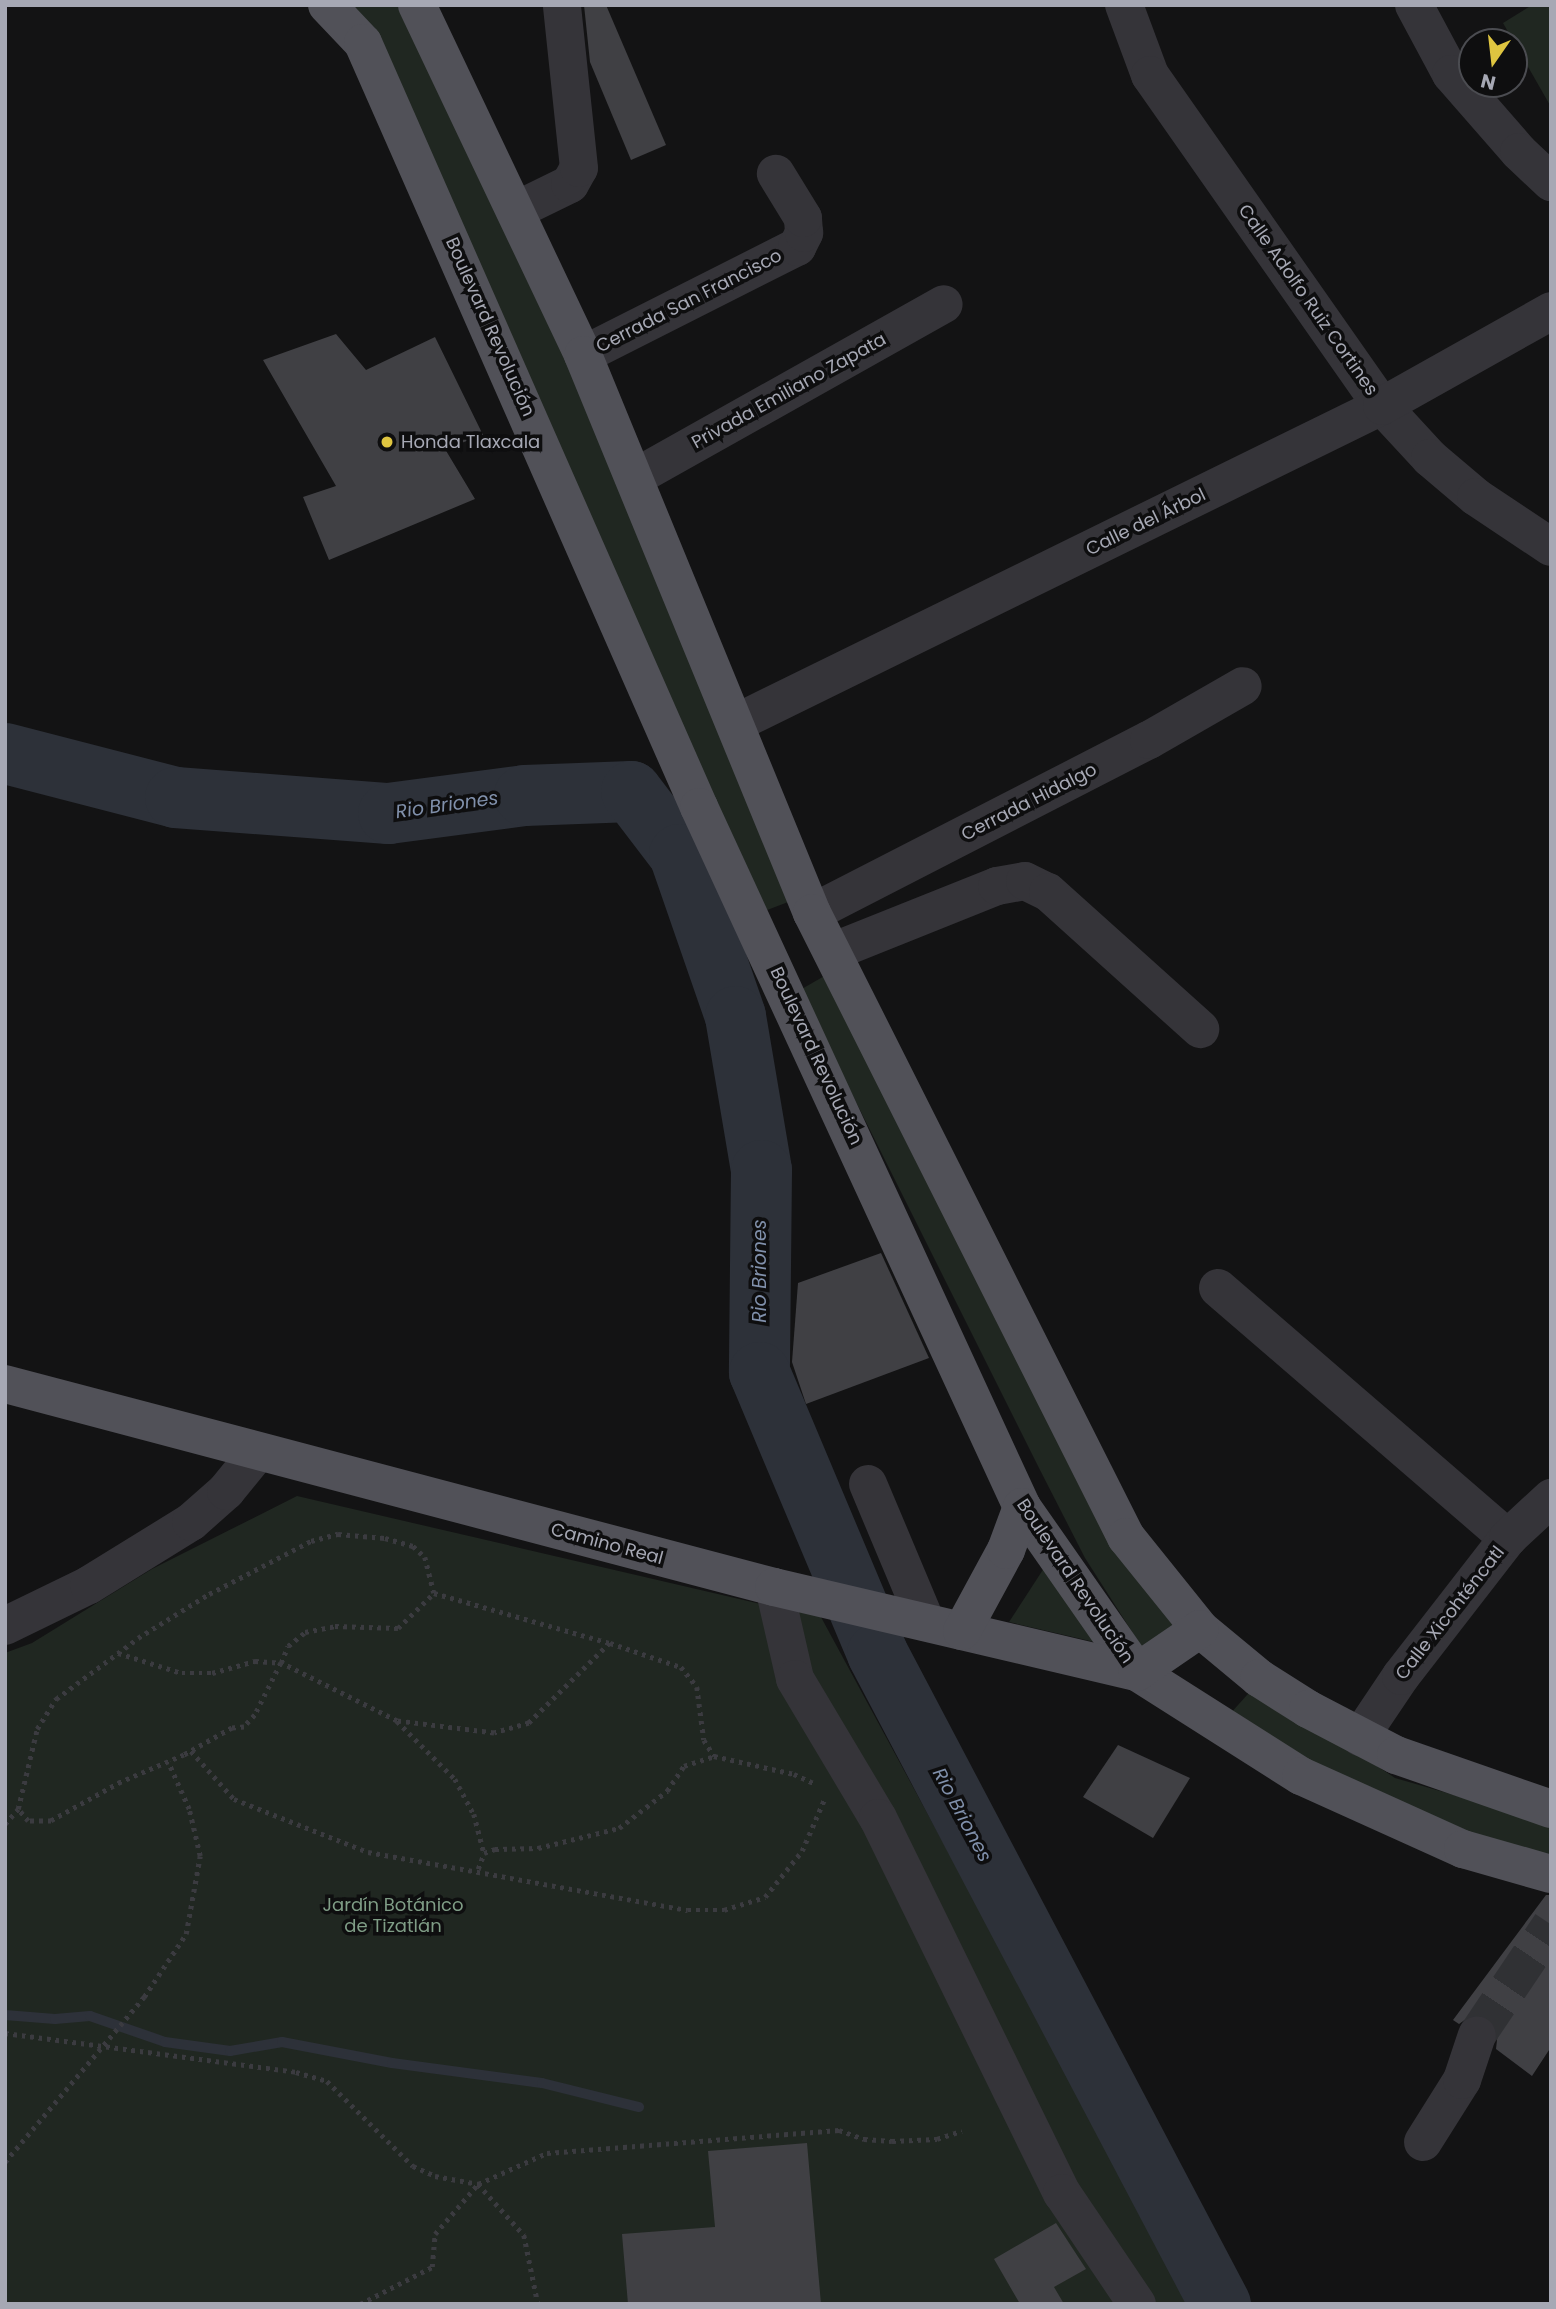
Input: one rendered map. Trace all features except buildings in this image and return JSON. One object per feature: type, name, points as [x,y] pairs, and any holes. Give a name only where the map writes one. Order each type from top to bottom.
[{"type":"main road","name":"Boulevard Revolución","points":[[327,5],[369,55],[699,807],[1022,1507],[1137,1672],[1301,1776],[1463,1849],[1551,1874]]},
{"type":"main road","points":[[417,5],[583,355],[812,913],[1126,1537],[1200,1629],[1259,1678],[1360,1737],[1452,1776],[1551,1809]]},
{"type":"main road","name":"Camino Real","points":[[5,1384],[257,1453],[781,1589],[1137,1672]]},
{"type":"main road","points":[[929,1624],[1006,1550],[1022,1507]]},
{"type":"main road","points":[[1137,1672],[1200,1629]]},
{"type":"street","points":[[515,211],[570,184],[579,168],[562,5]]},
{"type":"street","name":"Calle Adolfo Ruiz Cortines","points":[[1124,5],[1150,75],[1382,406],[1430,458],[1476,497],[1551,547]]},
{"type":"street","points":[[1414,5],[1451,74],[1519,152],[1551,182]]},
{"type":"street","name":"Cerrada San Francisco","points":[[583,355],[797,247],[804,233],[803,218],[776,174]]},
{"type":"street","name":"Privada Emiliano Zapata","points":[[634,478],[944,304]]},
{"type":"street","name":"Calle del Árbol","points":[[736,723],[1382,406],[1551,311]]},
{"type":"street","name":"Cerrada Hidalgo","points":[[812,913],[1149,740],[1242,686]]},
{"type":"street","points":[[832,952],[997,886],[1025,881],[1048,892],[1200,1029]]},
{"type":"street","points":[[1218,1288],[1508,1538]]},
{"type":"street","points":[[5,1626],[89,1585],[191,1522],[226,1491],[257,1453]]},
{"type":"street","points":[[868,1484],[929,1624]]},
{"type":"street","name":"Calle Xicohténcatl","points":[[1360,1737],[1401,1676],[1508,1538],[1551,1498]]},
{"type":"street","points":[[781,1589],[795,1679],[878,1818],[1062,2193],[1137,2304]]},
{"type":"street","points":[[1423,2142],[1462,2080],[1477,2035]]},
{"type":"path","points":[[5,1824],[18,1809],[44,1713],[78,1681],[209,1594],[327,1536],[362,1535],[413,1546],[425,1557],[434,1593]]},
{"type":"path","points":[[434,1593],[610,1643],[681,1667],[693,1677],[704,1740],[714,1756]]},
{"type":"path","points":[[18,1809],[28,1821],[51,1821],[75,1804],[191,1751],[232,1728],[244,1727],[255,1716],[288,1646],[305,1632],[317,1627],[398,1628],[434,1593]]},
{"type":"path","points":[[397,1721],[494,1732],[520,1728],[554,1702],[610,1643]]},
{"type":"path","points":[[118,1653],[155,1668],[194,1674],[256,1661],[281,1663],[397,1721],[455,1779],[474,1814],[484,1853],[478,1869]]},
{"type":"path","points":[[191,1751],[234,1799],[261,1813],[369,1852],[478,1869],[688,1910],[724,1910],[754,1902],[776,1888],[809,1838],[825,1796]]},
{"type":"path","points":[[484,1853],[603,1835],[641,1814],[667,1791],[684,1766],[714,1756],[803,1777],[832,1804]]},
{"type":"path","points":[[5,2162],[144,1997],[187,1934],[199,1875],[200,1856],[189,1810],[168,1762]]},
{"type":"path","points":[[5,2033],[296,2072],[327,2081],[413,2166],[435,2176],[478,2184],[524,2235],[538,2304]]},
{"type":"path","points":[[360,2304],[432,2267],[435,2234],[478,2184],[547,2153],[839,2130],[864,2139],[892,2141],[937,2139],[962,2131]]},
{"type":"green space","points":[[352,5],[399,5],[571,367],[796,899],[762,912]]},
{"type":"green space","points":[[1532,5],[1551,5],[1551,107],[1528,67],[1528,28],[1506,28],[1503,23]]},
{"type":"green space","points":[[833,971],[1181,1624],[1143,1649],[1085,1558],[800,990]]},
{"type":"green space","name":"Jardín Botánico de Tizatlán","points":[[297,1496],[765,1605],[815,1606],[1193,2304],[5,2304],[5,1653],[32,1643],[152,1569]]},
{"type":"green space","points":[[1046,1565],[1103,1644],[1009,1622]]},
{"type":"green space","points":[[1256,1685],[1395,1778],[1551,1823],[1551,1860],[1490,1841],[1323,1774],[1229,1715]]},
{"type":"waterway","name":"Rio Briones","points":[[5,753],[175,797],[388,813],[524,795],[631,791],[679,854],[735,1016],[761,1170],[759,1372],[877,1653],[1220,2304]]},
{"type":"waterway","points":[[5,2015],[55,2019],[90,2016],[165,2042],[230,2051],[282,2042],[392,2063],[542,2083],[639,2107]]},
{"type":"tunnel","points":[[1477,2035],[1551,1925]]},
{"type":"place","name":"Honda Tlaxcala","points":[[387,442]]}]
